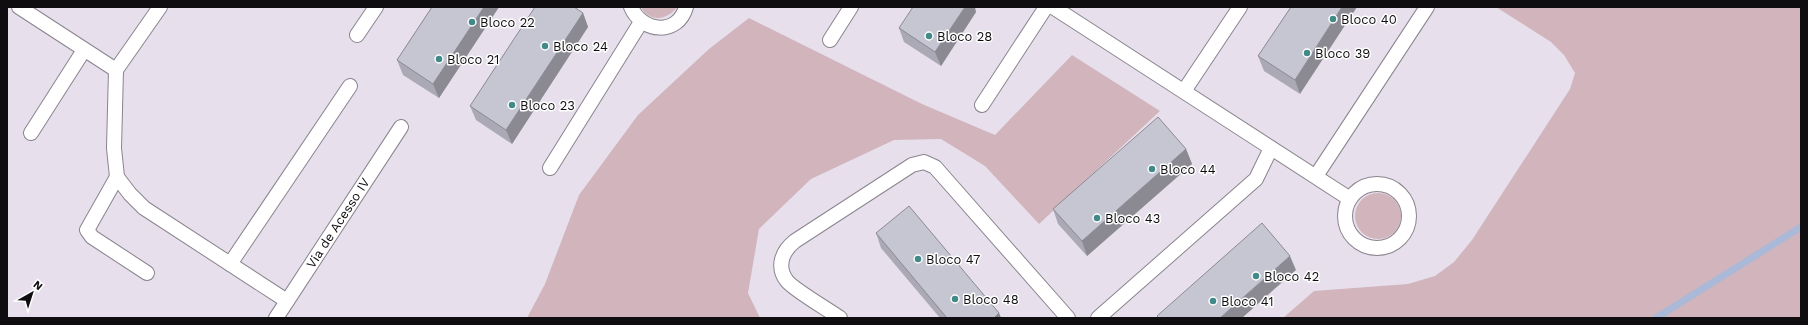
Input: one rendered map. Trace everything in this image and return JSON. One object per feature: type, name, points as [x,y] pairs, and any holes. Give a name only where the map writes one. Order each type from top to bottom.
[{"type":"lane","points":[[19,7],[116,70]]},
{"type":"lane","points":[[160,7],[116,70],[114,148],[117,177],[130,194],[144,208],[287,301]]},
{"type":"lane","points":[[357,35],[376,7]]},
{"type":"lane","points":[[631,7],[634,14],[641,22],[660,28],[670,26],[679,20],[686,7]]},
{"type":"lane","points":[[830,40],[851,7]]},
{"type":"lane","points":[[982,105],[1046,7]]},
{"type":"lane","points":[[1053,7],[1350,199]]},
{"type":"lane","points":[[1184,92],[1240,7]]},
{"type":"lane","points":[[1316,176],[1427,7]]},
{"type":"lane","points":[[550,168],[641,22]]},
{"type":"lane","points":[[31,133],[84,50]]},
{"type":"lane","points":[[230,264],[350,86]]},
{"type":"lane","name":"Via de Acesso IV","points":[[276,318],[401,127]]},
{"type":"lane","points":[[1098,318],[1256,180],[1271,148]]},
{"type":"lane","points":[[840,318],[788,282],[782,269],[781,262],[788,246],[912,165],[924,162],[935,167],[1068,318]]},
{"type":"lane","points":[[117,177],[86,230],[92,237],[147,273]]},
{"type":"lane","points":[[1378,184],[1389,186],[1399,192],[1406,201],[1410,213],[1409,225],[1404,236],[1395,244],[1384,249],[1371,249],[1360,244],[1352,237],[1344,218],[1345,208],[1350,199],[1357,190],[1367,185],[1378,184]]},
{"type":"shaded area","points":[[641,7],[677,7],[669,15],[659,18],[649,16]]},
{"type":"shaded area","points":[[1496,7],[1801,7],[1801,318],[1283,318],[1314,291],[1408,284],[1435,276],[1454,262],[1472,240],[1570,89],[1575,73],[1564,55],[1551,42]]},
{"type":"shaded area","points":[[749,18],[922,104],[995,135],[1072,55],[1160,111],[1039,224],[985,166],[941,139],[894,140],[811,179],[759,229],[748,293],[760,318],[527,318],[545,284],[579,195],[638,115],[709,49]]},
{"type":"shaded area","points":[[1374,193],[1382,193],[1391,197],[1397,203],[1401,216],[1397,229],[1391,235],[1382,239],[1374,239],[1365,235],[1359,229],[1355,220],[1355,212],[1359,203],[1365,197]]},
{"type":"building","points":[[432,7],[484,7],[433,84],[397,60]]},
{"type":"building","points":[[535,7],[574,7],[583,13],[506,130],[470,106]]},
{"type":"building","points":[[913,7],[965,7],[935,52],[899,28]]},
{"type":"building","points":[[1291,7],[1342,7],[1295,80],[1258,56]]},
{"type":"building","points":[[1158,117],[1186,149],[1082,241],[1053,209]]},
{"type":"building","points":[[909,206],[999,313],[994,318],[947,318],[876,233]]},
{"type":"building","points":[[1262,223],[1290,256],[1220,318],[1159,318],[1157,316]]},
{"type":"waterway","points":[[1656,318],[1801,227]]},
{"type":"place","name":"Bloco 40","points":[[1333,19]]},
{"type":"place","name":"Bloco 22","points":[[472,22]]},
{"type":"place","name":"Bloco 28","points":[[929,36]]},
{"type":"place","name":"Bloco 24","points":[[545,46]]},
{"type":"place","name":"Bloco 39","points":[[1307,53]]},
{"type":"place","name":"Bloco 21","points":[[439,59]]},
{"type":"place","name":"Bloco 23","points":[[512,105]]},
{"type":"place","name":"Bloco 44","points":[[1152,169]]},
{"type":"place","name":"Bloco 43","points":[[1097,218]]},
{"type":"place","name":"Bloco 47","points":[[918,259]]},
{"type":"place","name":"Bloco 42","points":[[1256,276]]},
{"type":"place","name":"Bloco 48","points":[[955,299]]},
{"type":"place","name":"Bloco 41","points":[[1213,301]]}]
